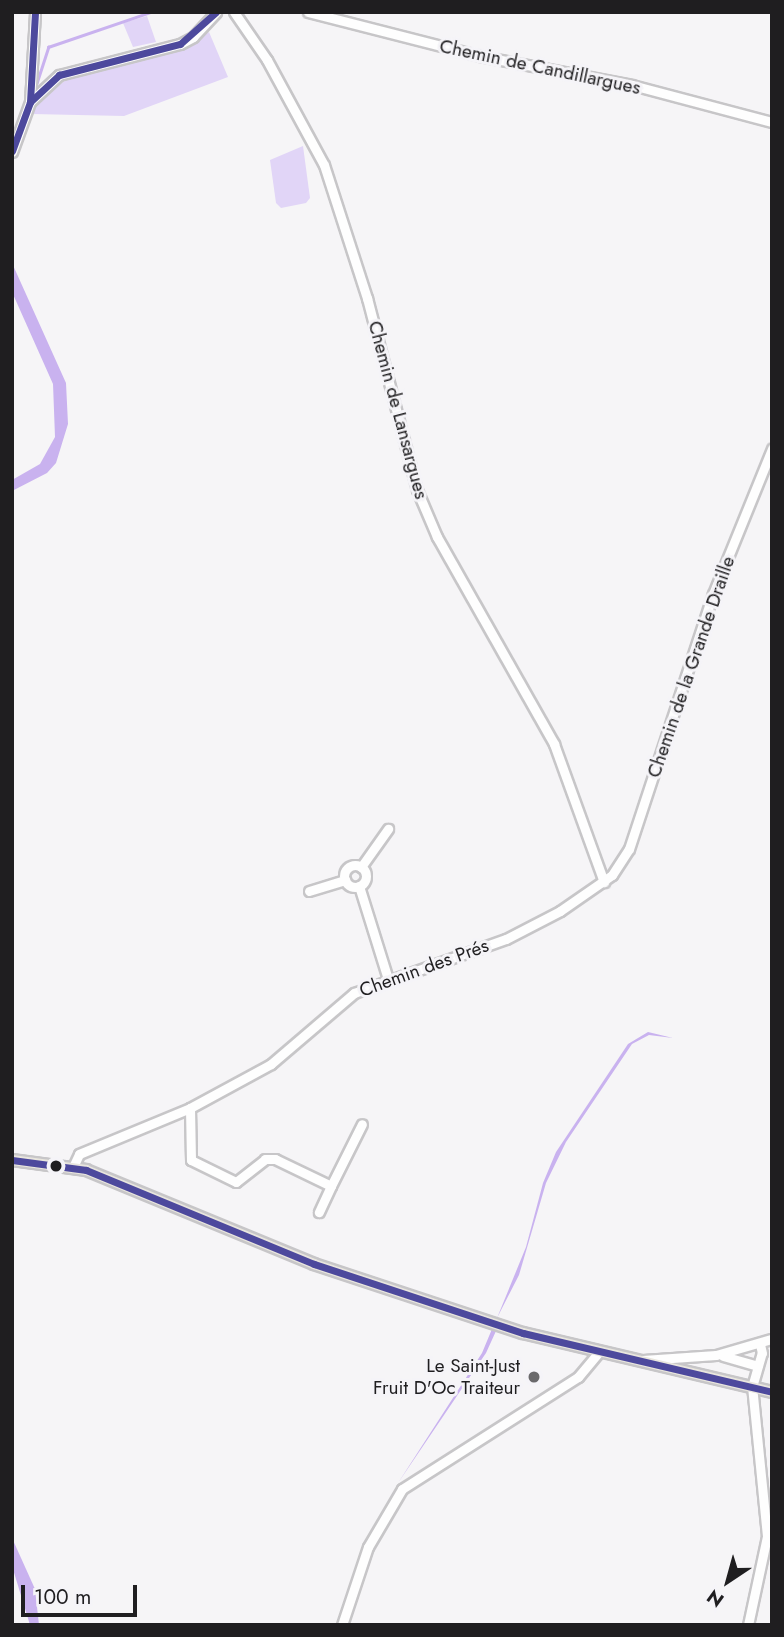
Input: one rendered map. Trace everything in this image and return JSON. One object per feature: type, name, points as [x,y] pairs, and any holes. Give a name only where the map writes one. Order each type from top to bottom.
[{"type":"main road","points":[[12,1160],[73,1167],[314,1264],[523,1333],[772,1392]]},
{"type":"street","points":[[12,152],[30,98],[35,12]]},
{"type":"street","points":[[30,98],[66,71],[187,41],[216,12]]},
{"type":"street","name":"Chemin de Lansargues","points":[[234,12],[267,60],[324,165],[368,298],[417,490],[438,537],[554,744],[604,882]]},
{"type":"street","name":"Chemin de Candillargues","points":[[308,12],[480,56],[632,85],[772,122]]},
{"type":"street","name":"Chemin de la Grande Draille","points":[[604,882],[629,849],[713,594],[772,449]]},
{"type":"street","points":[[361,867],[388,829]]},
{"type":"street","points":[[345,880],[348,868],[361,867]]},
{"type":"street","points":[[359,886],[366,876],[361,867]]},
{"type":"street","points":[[309,891],[345,880],[359,886],[388,979]]},
{"type":"street","name":"Chemin des Prés","points":[[73,1167],[79,1154],[190,1108],[271,1063],[340,1002],[388,979],[525,930],[604,882]]},
{"type":"street","points":[[190,1108],[193,1122],[188,1153],[194,1163],[236,1182],[271,1158],[331,1186]]},
{"type":"street","points":[[318,1212],[362,1124]]},
{"type":"street","points":[[638,1361],[716,1355],[771,1339]]},
{"type":"street","points":[[748,1625],[767,1536],[752,1387],[760,1344]]},
{"type":"street","points":[[342,1625],[368,1547],[402,1489],[578,1377],[599,1352]]},
{"type":"street","points":[[716,1355],[758,1366]]},
{"type":"shaded area","points":[[147,16],[156,42],[133,47],[123,23]]},
{"type":"shaded area","points":[[209,32],[228,77],[124,116],[32,114],[39,99],[69,78],[186,48]]},
{"type":"shaded area","points":[[303,146],[310,198],[306,203],[281,208],[276,203],[270,160]]},
{"type":"shaded area","points":[[12,263],[66,383],[68,424],[56,463],[47,473],[12,491],[12,480],[40,464],[55,437],[53,384],[12,292]]},
{"type":"shaded area","points":[[648,1032],[673,1038],[649,1035],[632,1044],[566,1142],[546,1183],[519,1275],[497,1318],[526,1247],[543,1183],[556,1152],[628,1044]]},
{"type":"shaded area","points":[[492,1329],[496,1331],[486,1353],[398,1483],[482,1353]]},
{"type":"shaded area","points":[[12,1538],[35,1589],[39,1625],[30,1625],[12,1566]]},
{"type":"waterway","points":[[36,85],[48,47],[151,12]]},
{"type":"transit line","points":[[30,102],[35,12]]},
{"type":"transit line","points":[[12,151],[30,102],[59,75],[180,44],[216,12]]},
{"type":"transit line","points":[[12,1160],[86,1170],[314,1264],[523,1333],[772,1392]]},
{"type":"place","name":"Le Saint-Just Fruit D'Oc Traiteur","points":[[534,1377]]}]
